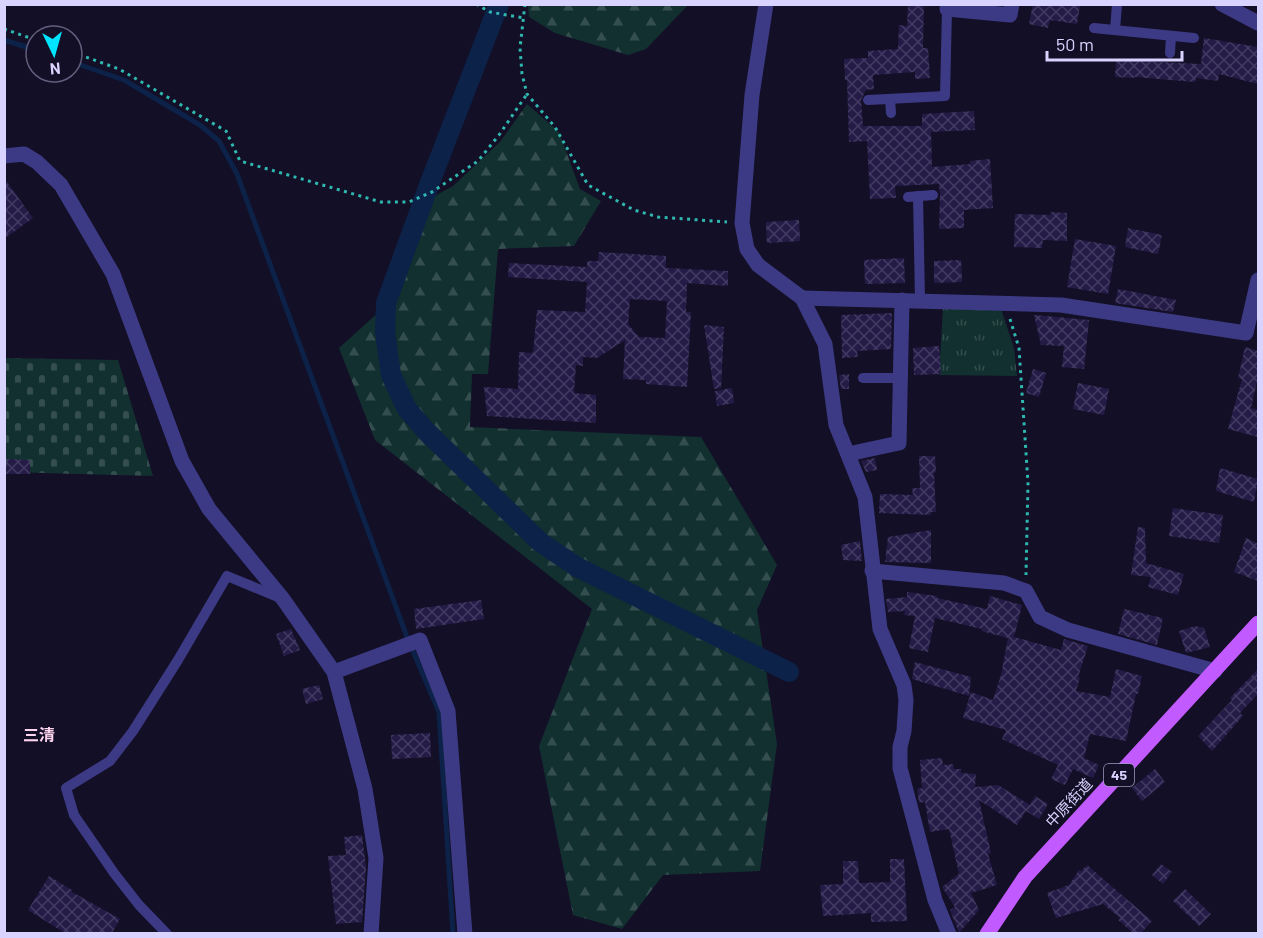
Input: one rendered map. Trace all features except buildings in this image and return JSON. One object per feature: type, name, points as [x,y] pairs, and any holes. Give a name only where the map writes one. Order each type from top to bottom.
[{"type":"main road","name":"中原街道","points":[[987,933],[1025,878],[1258,622]]},
{"type":"street","points":[[766,4],[752,95],[742,223],[747,249],[758,265],[802,298],[825,344],[836,425],[866,497],[880,630],[904,685],[906,700],[900,747],[900,768],[935,900],[949,933]]},
{"type":"street","points":[[947,7],[1010,15],[1012,4]]},
{"type":"street","points":[[1222,4],[1258,23]]},
{"type":"street","points":[[4,156],[24,154],[38,162],[61,185],[113,274],[182,461],[209,509],[283,599],[333,672],[365,789],[376,858],[371,933]]},
{"type":"street","points":[[802,298],[1061,305],[1246,333],[1258,280]]},
{"type":"street","points":[[848,454],[898,443],[902,300]]},
{"type":"street","points":[[872,570],[1004,583],[1026,591],[1040,617],[1068,630],[1215,671]]},
{"type":"street","points":[[333,672],[420,640],[448,711],[465,933]]},
{"type":"lane","points":[[1115,30],[1117,4]]},
{"type":"lane","points":[[868,100],[945,96],[947,7]]},
{"type":"lane","points":[[1094,28],[1194,38]]},
{"type":"lane","points":[[1170,53],[1171,36]]},
{"type":"lane","points":[[890,99],[891,113]]},
{"type":"lane","points":[[920,300],[913,196],[933,195]]},
{"type":"lane","points":[[863,378],[900,378]]},
{"type":"lane","points":[[166,933],[139,905],[114,873],[74,815],[66,788],[110,761],[133,731],[227,576],[283,599]]},
{"type":"path","points":[[476,4],[490,12],[524,18]]},
{"type":"path","points":[[525,4],[520,48],[527,94],[555,127],[588,185],[634,210],[658,217],[742,223]]},
{"type":"path","points":[[4,29],[24,36]]},
{"type":"path","points":[[84,56],[119,69],[226,131],[240,161],[381,202],[414,201],[432,192],[478,160],[499,135],[527,94]]},
{"type":"path","points":[[1006,302],[1019,348],[1028,472],[1026,591]]},
{"type":"green space","points":[[528,4],[688,5],[646,49],[628,55],[555,33],[529,17]]},
{"type":"green space","points":[[527,104],[559,132],[580,189],[601,201],[574,246],[498,249],[488,374],[472,374],[470,427],[701,437],[777,565],[757,610],[777,744],[760,871],[663,875],[622,929],[573,915],[539,746],[592,609],[375,440],[339,348],[391,301],[431,198],[453,186],[500,142]]},
{"type":"green space","points":[[943,308],[1001,309],[1014,348],[1017,376],[939,375]]},
{"type":"green space","points":[[5,358],[118,360],[153,476],[5,472]]},
{"type":"waterway","points":[[499,4],[386,303],[385,332],[391,375],[407,409],[427,432],[540,542],[577,567],[789,672]]},
{"type":"waterway","points":[[4,40],[24,46]]},
{"type":"waterway","points":[[84,66],[124,80],[200,125],[219,141],[237,174],[407,637],[439,712],[453,934]]},
{"type":"district","name":"三清","points":[[39,735]]}]
